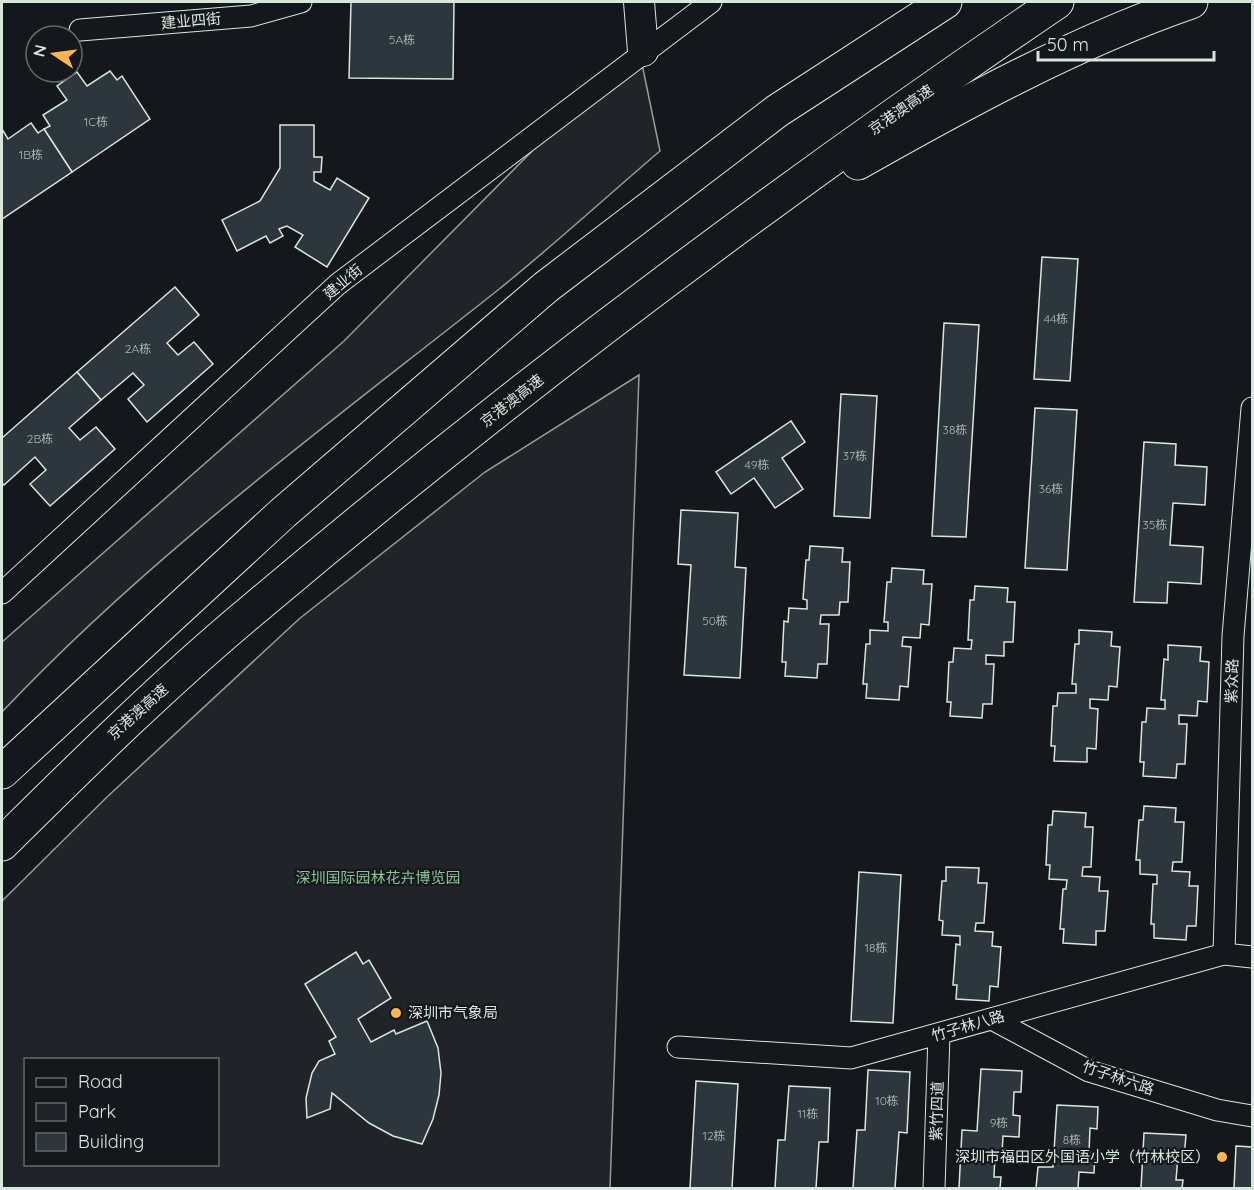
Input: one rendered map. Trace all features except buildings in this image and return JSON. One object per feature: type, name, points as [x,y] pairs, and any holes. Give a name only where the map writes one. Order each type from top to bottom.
[{"type":"highway","points":[[2,772],[283,513],[546,287],[920,2]]},
{"type":"highway","points":[[777,111],[945,2]]},
{"type":"highway","name":"京港澳高速","points":[[2,844],[113,735],[253,609],[579,348],[718,242],[887,119],[1057,2]]},
{"type":"highway","points":[[718,242],[903,137],[1019,77],[1160,12],[1191,2]]},
{"type":"main road","points":[[639,2],[643,51]]},
{"type":"street","name":"建业四街","points":[[84,30],[251,16],[301,2]]},
{"type":"street","name":"建业街","points":[[2,593],[338,284],[643,51],[711,2]]},
{"type":"street","name":"紫众路","points":[[1224,954],[1233,636],[1252,412]]},
{"type":"street","name":"竹子林八路","points":[[678,1047],[851,1058],[1224,954],[1252,957]]},
{"type":"street","name":"竹子林六路","points":[[992,1018],[1089,1071],[1217,1110],[1252,1116]]},
{"type":"street","name":"紫竹四道","points":[[934,1188],[939,1034]]},
{"type":"green space","points":[[642,64],[660,151],[519,273],[242,492],[180,544],[59,654],[2,712],[2,642],[344,341],[543,140]]},
{"type":"green space","name":"深圳国际园林花卉博览园","points":[[639,375],[610,1188],[2,1188],[2,901],[107,797],[299,619],[485,472]]},
{"type":"place","name":"深圳市气象局","points":[[396,1013]]},
{"type":"place","name":"深圳市福田区外国语小学（竹林校区）","points":[[1222,1157]]}]
